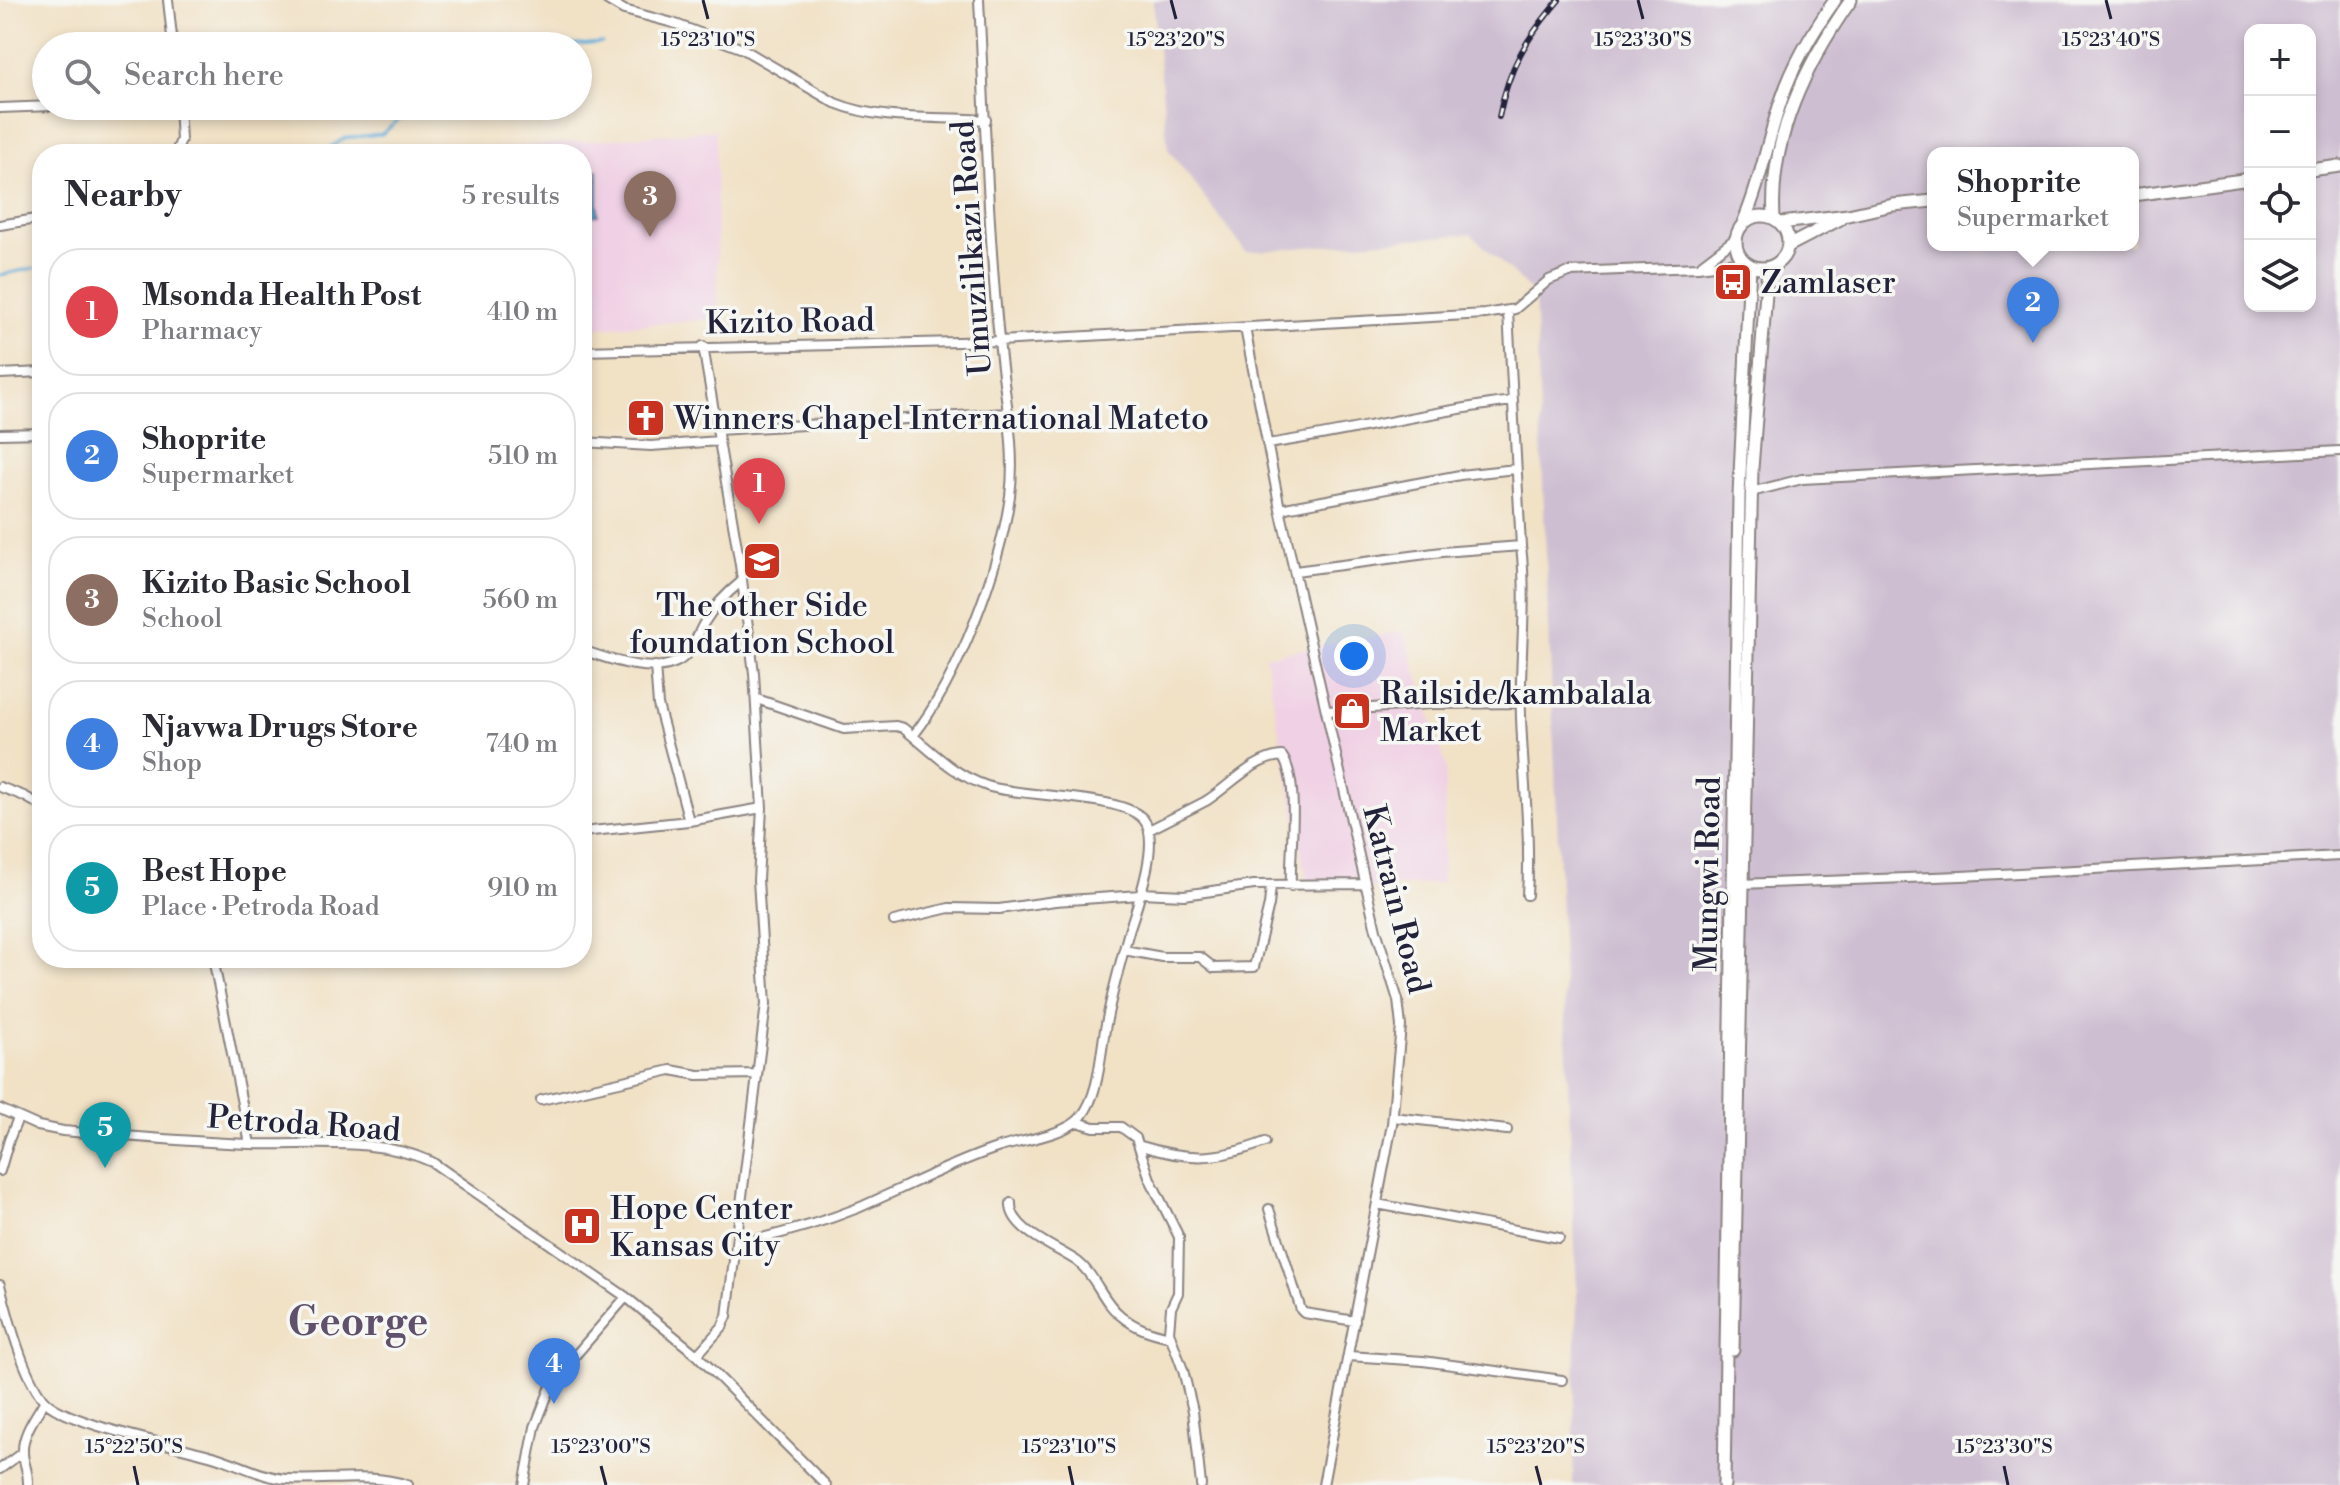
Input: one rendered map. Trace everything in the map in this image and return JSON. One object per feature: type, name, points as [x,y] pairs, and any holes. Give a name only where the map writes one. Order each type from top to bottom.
[{"type":"main road","points":[[1835,0],[1805,43],[1782,97],[1758,187],[1736,238],[1747,263],[1768,268],[1781,260],[1788,246],[1787,234],[1777,220],[1773,191],[1779,157],[1798,87],[1851,0]]},
{"type":"main road","points":[[2316,169],[2340,166]]},
{"type":"main road","points":[[2139,194],[2244,180]]},
{"type":"main road","points":[[1743,223],[1761,215],[1777,220],[1848,215],[1927,202]]},
{"type":"main road","points":[[1788,246],[1848,215]]},
{"type":"main road","name":"Mungwi Road","points":[[1738,884],[1739,495],[1747,263]]},
{"type":"main road","name":"Mungwi Road","points":[[1726,1485],[1738,884],[1751,492],[1768,268]]},
{"type":"street","points":[[168,0],[171,32]]},
{"type":"street","points":[[607,0],[624,10],[673,23],[743,49],[851,109],[890,116],[986,120]]},
{"type":"street","name":"Umuzilikazi Road","points":[[913,736],[944,690],[974,621],[1000,541],[1010,493],[1008,413],[999,341],[979,0]]},
{"type":"street","points":[[0,108],[32,107]]},
{"type":"street","points":[[179,144],[180,120]]},
{"type":"street","points":[[0,225],[32,220]]},
{"type":"street","points":[[1698,267],[1736,238]]},
{"type":"street","points":[[1527,895],[1529,867],[1520,703],[1525,601],[1508,312],[1525,303],[1555,276],[1569,272],[1747,263]]},
{"type":"street","name":"Kizito Road","points":[[592,351],[999,341],[1508,312]]},
{"type":"street","name":"Katrain Road","points":[[1245,328],[1280,509],[1365,884],[1400,1013],[1400,1057],[1393,1117],[1323,1485]]},
{"type":"street","points":[[697,1355],[722,1327],[727,1316],[766,1004],[758,880],[762,808],[757,699],[742,581],[703,346]]},
{"type":"street","points":[[0,374],[32,372]]},
{"type":"street","points":[[1267,444],[1451,409],[1513,401]]},
{"type":"street","points":[[717,430],[1008,413]]},
{"type":"street","points":[[0,434],[32,433]]},
{"type":"street","points":[[592,443],[651,446],[719,441]]},
{"type":"street","points":[[1751,492],[1802,479],[2340,451]]},
{"type":"street","points":[[1280,509],[1460,475],[1516,469]]},
{"type":"street","points":[[1295,571],[1442,552],[1521,546]]},
{"type":"street","points":[[592,653],[641,666],[670,664],[685,655],[711,612],[742,581]]},
{"type":"street","points":[[655,666],[658,705],[689,821]]},
{"type":"street","points":[[757,699],[844,729],[896,726],[913,736],[944,765],[983,785],[1087,800],[1141,816],[1151,838],[1141,894],[1106,1020],[1091,1101],[1077,1122]]},
{"type":"street","points":[[1327,711],[1431,704],[1520,703]]},
{"type":"street","points":[[1149,830],[1206,800],[1270,758],[1282,756],[1288,774],[1293,812],[1291,886]]},
{"type":"street","points":[[0,787],[32,800]]},
{"type":"street","points":[[592,831],[689,821],[762,808]]},
{"type":"street","points":[[1738,884],[2340,856]]},
{"type":"street","points":[[894,921],[949,908],[999,909],[1141,894],[1184,895],[1243,886],[1365,884]]},
{"type":"street","points":[[1124,950],[1162,957],[1200,957],[1214,968],[1254,967],[1271,886]]},
{"type":"street","points":[[215,968],[250,1144]]},
{"type":"street","points":[[541,1100],[671,1070],[698,1075],[757,1074]]},
{"type":"street","name":"Petroda Road","points":[[0,1109],[18,1118],[63,1131],[250,1144],[376,1146],[418,1156],[458,1180],[626,1297],[697,1355],[824,1484]]},
{"type":"street","points":[[1393,1117],[1507,1130]]},
{"type":"street","points":[[0,1171],[18,1118]]},
{"type":"street","points":[[736,1244],[819,1222],[946,1167],[1077,1122],[1094,1127],[1125,1128],[1141,1146],[1150,1179],[1179,1237],[1178,1293],[1169,1317],[1171,1337],[1193,1411],[1201,1485]]},
{"type":"street","points":[[1141,1146],[1175,1156],[1221,1155],[1265,1142]]},
{"type":"street","points":[[1011,1203],[1012,1213],[1019,1224],[1083,1267],[1117,1313],[1141,1329],[1171,1337]]},
{"type":"street","points":[[1377,1204],[1559,1238]]},
{"type":"street","points":[[1269,1209],[1301,1310],[1355,1321]]},
{"type":"street","points":[[0,1285],[34,1385],[44,1402],[67,1414],[272,1477],[368,1478],[408,1485]]},
{"type":"street","points":[[524,1485],[535,1427],[553,1381],[626,1297]]},
{"type":"street","points":[[1349,1356],[1423,1361],[1562,1380]]},
{"type":"street","points":[[28,1485],[29,1471],[23,1452],[27,1432],[44,1402]]},
{"type":"street","points":[[1,1467],[23,1452]]},
{"type":"shaded area","points":[[1153,0],[2340,0],[2340,1485],[1573,1485],[1577,1294],[1535,295],[1471,234],[1246,252],[1168,149]]},
{"type":"shaded area","points":[[716,130],[718,319],[592,328],[592,144],[550,144]]},
{"type":"shaded area","name":"Railside/kambalala Market","points":[[1404,631],[1446,766],[1442,883],[1309,892],[1265,656]]},
{"type":"water","points":[[592,170],[598,170],[598,215],[592,215]]},
{"type":"waterway","points":[[592,44],[602,43]]},
{"type":"waterway","points":[[336,144],[345,138],[382,134],[398,120]]},
{"type":"waterway","points":[[0,275],[32,268]]},
{"type":"railway","points":[[1499,117],[1520,54],[1559,0]]},
{"type":"place","name":"Kizito Basic School","points":[[650,237]]},
{"type":"place","name":"Zamlaser","points":[[1733,282]]},
{"type":"place","name":"Shoprite","points":[[2033,343]]},
{"type":"place","name":"Winners Chapel International Mateto","points":[[646,418]]},
{"type":"place","name":"Msonda Health Post","points":[[759,524]]},
{"type":"place","name":"The other Side foundation School","points":[[762,561]]},
{"type":"place","name":"Railside/kambalala Market","points":[[1352,711]]},
{"type":"place","name":"Best Hope","points":[[105,1168]]},
{"type":"place","name":"Hope Center Kansas City","points":[[582,1226]]},
{"type":"place","name":"Njavwa Drugs Store","points":[[554,1404]]},
{"type":"district","name":"George","points":[[358,1321]]}]
